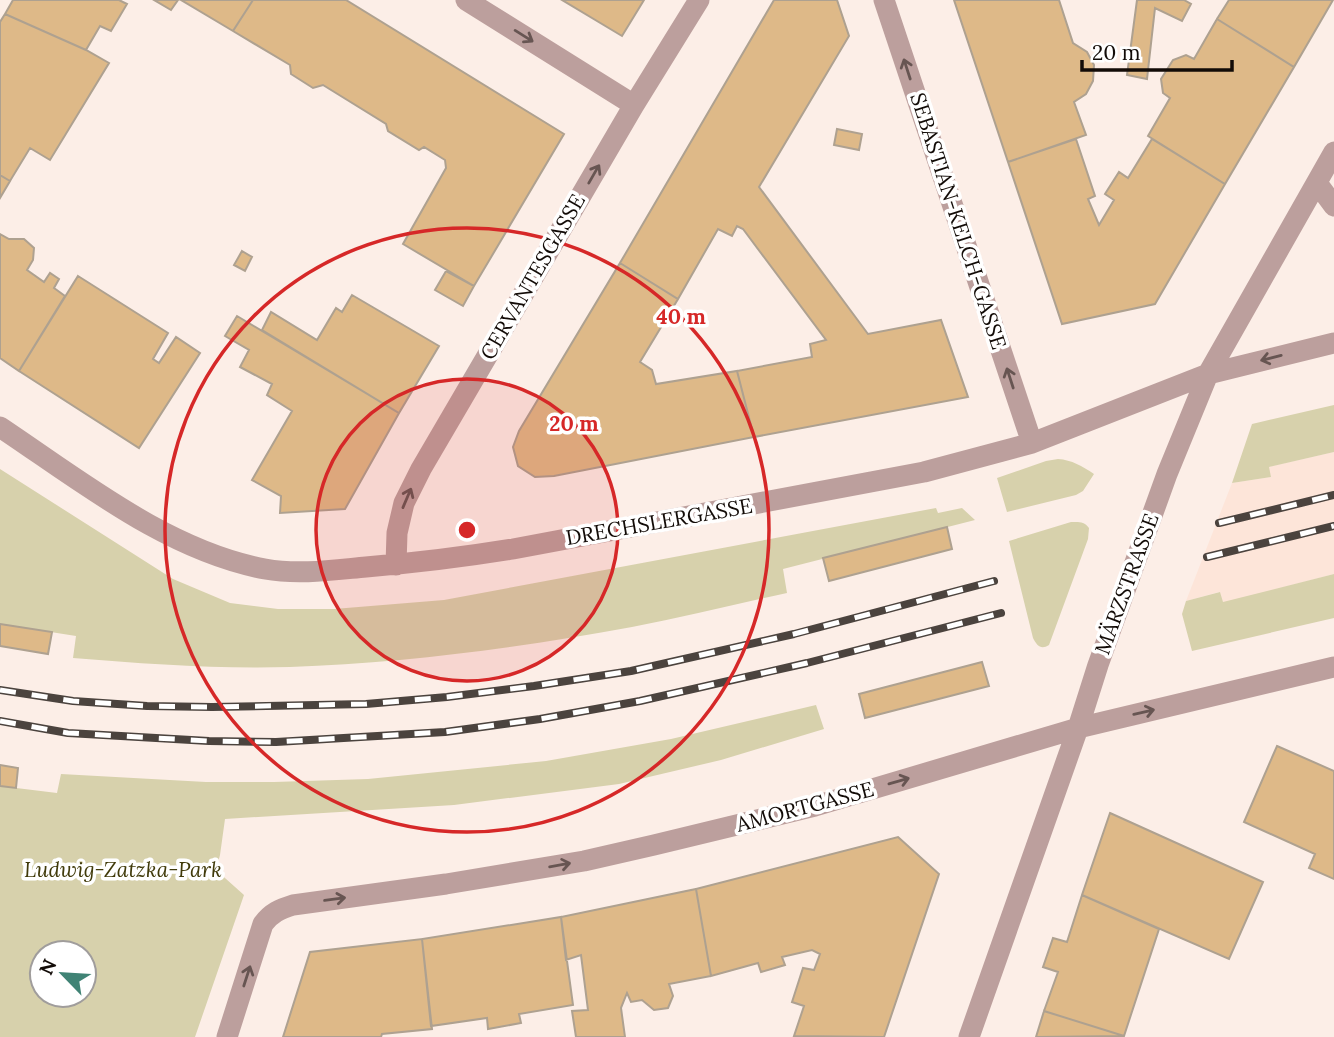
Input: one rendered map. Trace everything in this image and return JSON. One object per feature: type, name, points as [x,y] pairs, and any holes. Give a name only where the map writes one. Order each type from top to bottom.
[{"type":"street","points":[[466,0],[635,105]]},
{"type":"street","name":"CERVANTESGASSE","points":[[396,565],[397,533],[404,503],[421,469],[699,0]]},
{"type":"street","name":"SEBASTIAN-KELCH-GASSE","points":[[884,0],[1032,443]]},
{"type":"street","name":"MÄRZSTRASSE","points":[[969,1037],[1162,487],[1208,374],[1334,152]]},
{"type":"street","points":[[1317,183],[1334,206]]},
{"type":"street","name":"DRECHSLERGASSE","points":[[0,427],[151,526],[192,547],[229,561],[296,572],[453,559],[924,472],[1032,443],[1208,374],[1334,343]]},
{"type":"street","name":"AMORTGASSE","points":[[228,1037],[263,924],[279,909],[584,861],[654,845],[815,806],[1078,728],[1334,667]]},
{"type":"shaded area","points":[[1334,452],[1334,574],[1223,603],[1219,592],[1186,601],[1232,483],[1271,477],[1268,467]]},
{"type":"green space","points":[[1334,405],[1334,452],[1269,467],[1271,477],[1232,483],[1252,424]]},
{"type":"green space","points":[[1058,459],[1077,464],[1094,474],[1083,491],[1007,512],[997,478]]},
{"type":"green space","points":[[0,469],[173,579],[230,603],[278,609],[334,609],[444,600],[936,508],[938,513],[962,508],[975,520],[783,569],[787,593],[632,627],[504,648],[376,662],[290,667],[181,666],[73,658],[76,636],[0,624]]},
{"type":"green space","points":[[1071,522],[1081,522],[1089,528],[1088,539],[1049,645],[1041,647],[1033,638],[1009,541]]},
{"type":"green space","points":[[1334,574],[1334,618],[1192,651],[1182,614],[1186,601],[1220,592],[1223,602]]},
{"type":"green space","name":"Ludwig-Zatzka-Park","points":[[816,705],[824,729],[721,760],[619,784],[454,805],[225,819],[216,870],[244,895],[195,1037],[0,1037],[0,786],[57,793],[61,774],[206,782],[368,779],[546,761],[671,739]]},
{"type":"building","points":[[13,0],[119,0],[127,4],[111,31],[100,26],[86,50],[5,14]]},
{"type":"building","points":[[154,0],[178,0],[171,10]]},
{"type":"building","points":[[181,0],[253,0],[233,31]]},
{"type":"building","points":[[253,0],[346,0],[564,134],[474,286],[403,244],[446,168],[445,160],[424,147],[419,150],[388,131],[386,124],[323,85],[313,88],[291,74],[290,65],[233,31]]},
{"type":"building","points":[[562,0],[644,0],[622,36]]},
{"type":"building","points":[[774,0],[837,0],[849,36],[759,187],[868,334],[941,320],[968,397],[754,437],[737,371],[812,357],[810,344],[826,340],[743,229],[737,226],[732,236],[718,229],[678,299],[620,263]]},
{"type":"building","points":[[954,0],[1059,0],[1073,43],[1087,52],[1094,65],[1093,81],[1086,94],[1074,102],[1086,135],[1008,162]]},
{"type":"building","points":[[1137,0],[1184,0],[1191,4],[1182,21],[1155,8],[1147,79],[1127,75]]},
{"type":"building","points":[[1229,0],[1333,0],[1294,67],[1217,19]]},
{"type":"building","points":[[5,14],[109,63],[50,160],[30,148],[10,181],[0,175],[0,22]]},
{"type":"building","points":[[1217,19],[1294,67],[1225,184],[1148,136],[1170,98],[1163,93],[1161,79],[1173,60],[1186,55],[1194,59]]},
{"type":"building","points":[[837,129],[862,134],[859,150],[834,145]]},
{"type":"building","points":[[1076,139],[1095,196],[1088,199],[1099,225],[1114,200],[1105,194],[1119,172],[1128,178],[1152,139],[1225,184],[1155,304],[1062,324],[1008,162]]},
{"type":"building","points":[[0,175],[10,181],[0,198]]},
{"type":"building","points":[[0,234],[9,239],[24,239],[34,248],[33,260],[27,270],[44,282],[50,273],[59,279],[54,288],[65,296],[19,371],[0,358]]},
{"type":"building","points":[[242,251],[252,257],[245,271],[234,265]]},
{"type":"building","points":[[620,263],[678,299],[640,362],[652,370],[656,384],[737,371],[754,437],[554,476],[535,477],[518,466],[513,447],[519,431]]},
{"type":"building","points":[[446,271],[474,286],[463,306],[435,290]]},
{"type":"building","points":[[78,276],[168,333],[153,359],[159,363],[176,337],[200,353],[139,448],[19,371]]},
{"type":"building","points":[[352,295],[439,346],[399,413],[262,330],[271,312],[317,340],[336,308],[342,312]]},
{"type":"building","points":[[237,316],[399,413],[345,509],[280,513],[281,496],[252,480],[292,411],[267,395],[272,384],[240,367],[249,350],[225,336]]},
{"type":"building","points":[[947,527],[952,549],[829,581],[823,558]]},
{"type":"building","points":[[0,624],[52,632],[48,654],[0,646]]},
{"type":"building","points":[[982,662],[989,686],[865,718],[859,694]]},
{"type":"building","points":[[1277,746],[1334,771],[1334,879],[1309,868],[1315,854],[1244,822]]},
{"type":"building","points":[[0,765],[18,768],[16,788],[0,786]]},
{"type":"building","points":[[1110,813],[1263,882],[1229,959],[1082,895]]},
{"type":"building","points":[[898,837],[939,874],[884,1037],[794,1036],[804,1006],[792,1002],[803,968],[814,970],[820,954],[812,950],[782,957],[785,965],[761,972],[758,963],[711,976],[696,889]]},
{"type":"building","points":[[696,889],[711,976],[669,984],[673,996],[668,1008],[654,1010],[642,1000],[631,1002],[627,993],[621,1008],[625,1037],[576,1037],[572,1011],[588,1010],[581,955],[566,960],[561,917]]},
{"type":"building","points":[[1082,895],[1159,929],[1124,1036],[1044,1011],[1058,972],[1043,967],[1053,938],[1067,942]]},
{"type":"building","points":[[561,917],[573,1005],[519,1014],[521,1023],[488,1029],[487,1018],[431,1026],[422,939]]},
{"type":"building","points":[[422,939],[432,1029],[382,1034],[381,1037],[283,1037],[310,952]]},
{"type":"building","points":[[1044,1011],[1124,1036],[1036,1037]]},
{"type":"railway","points":[[1219,523],[1334,495]]},
{"type":"railway","points":[[1207,557],[1334,526]]},
{"type":"railway","points":[[0,690],[73,701],[147,706],[366,704],[447,697],[631,671],[794,634],[994,581]]},
{"type":"railway","points":[[0,721],[68,733],[209,741],[276,742],[445,732],[640,701],[807,663],[1001,613]]}]
